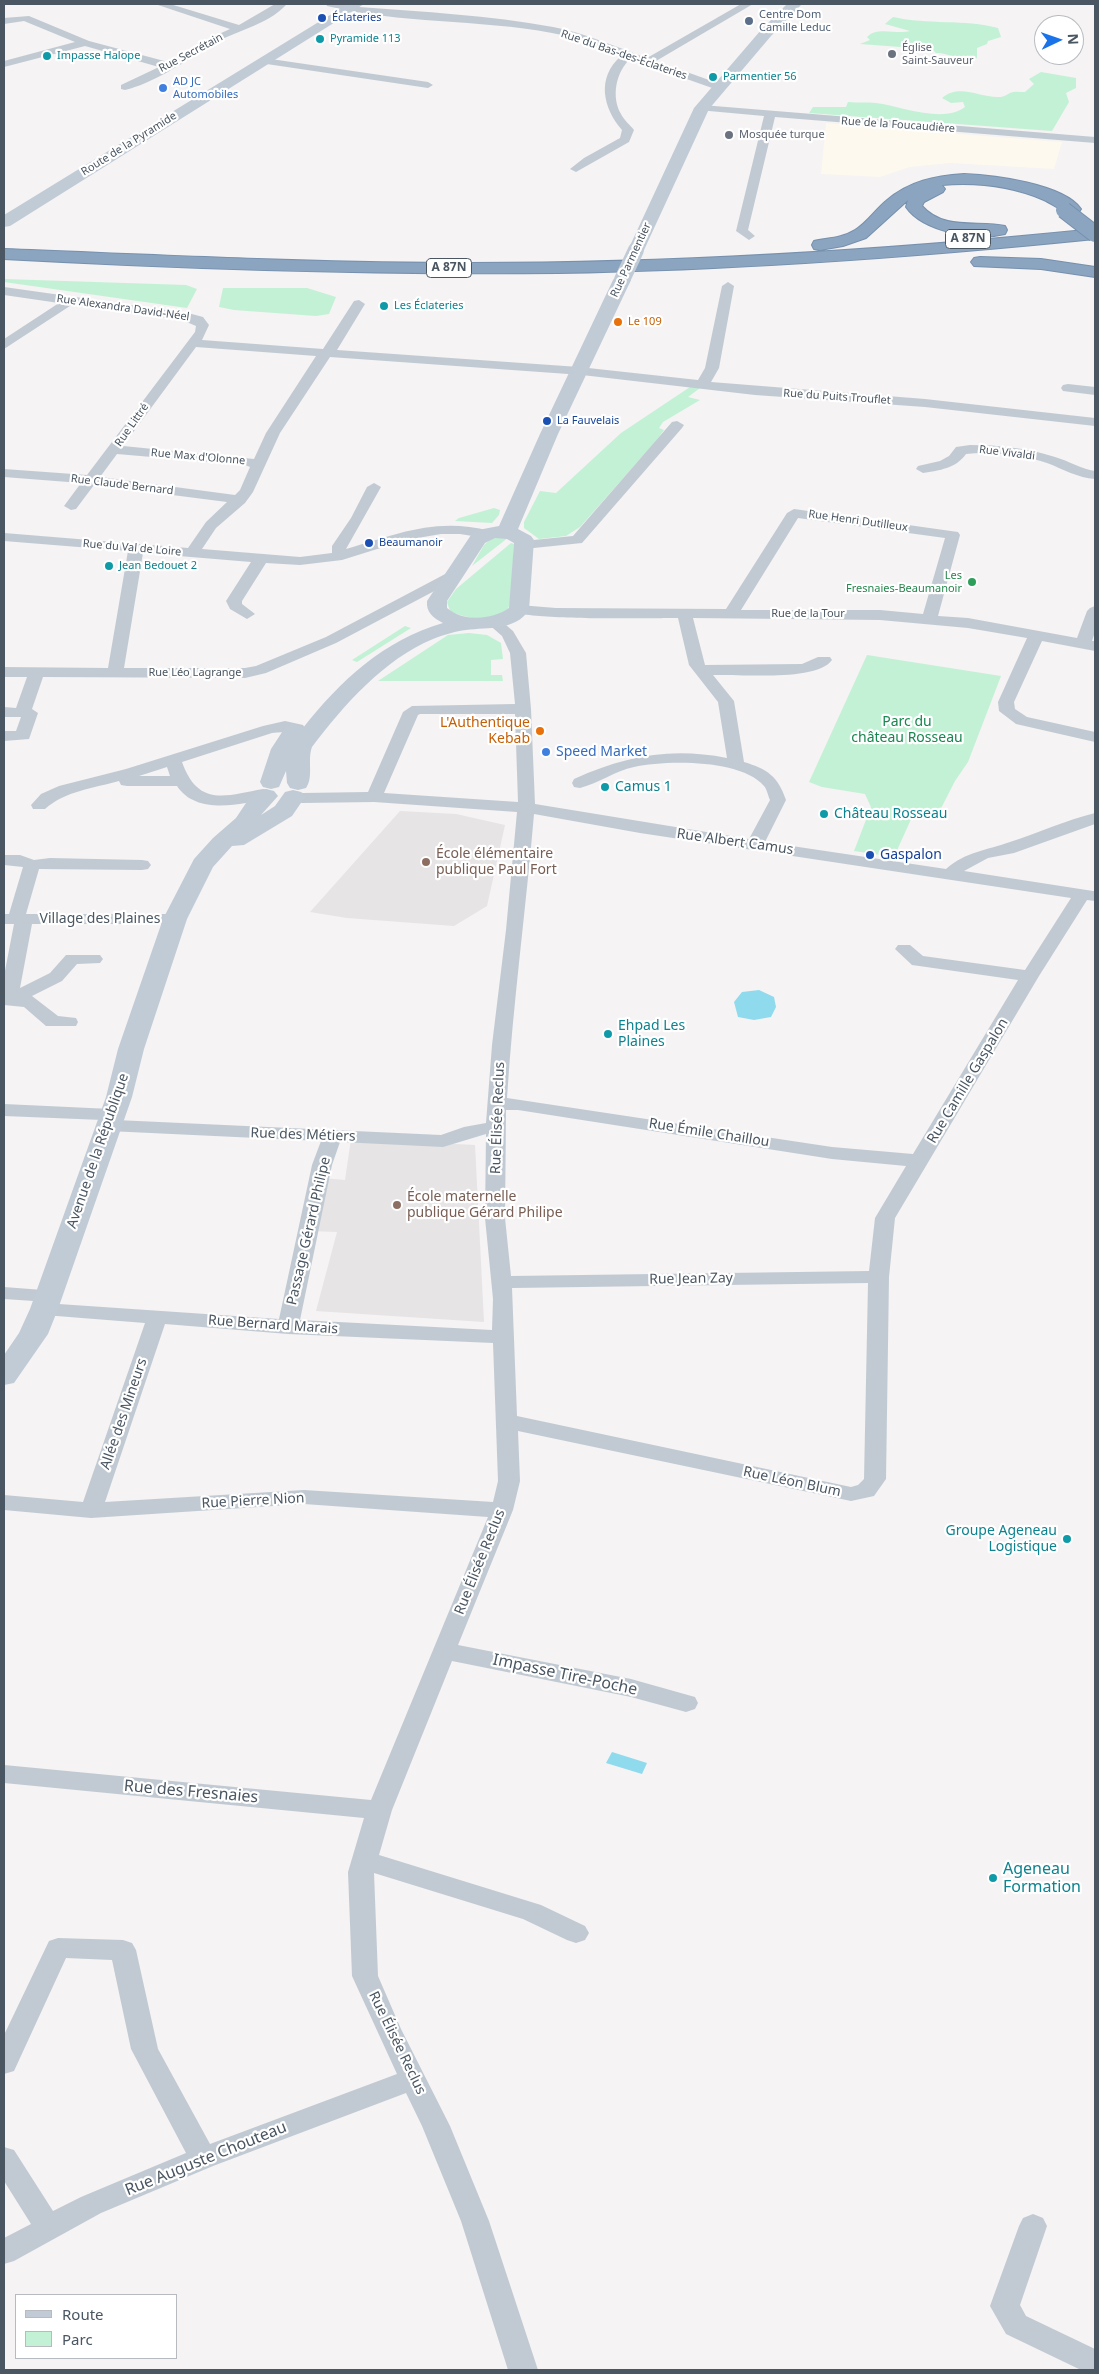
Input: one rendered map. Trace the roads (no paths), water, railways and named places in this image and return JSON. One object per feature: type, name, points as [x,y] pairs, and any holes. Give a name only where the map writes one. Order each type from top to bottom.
[{"type":"highway","points":[[436,261],[705,252],[837,243],[866,231],[902,196],[912,190],[932,184],[959,180],[988,180],[1025,186],[1051,196],[1095,227]]},
{"type":"highway","points":[[1095,222],[1028,229],[972,230],[939,224],[925,218],[916,211],[914,203],[920,195],[939,188],[983,185],[1023,192],[1069,210],[1095,234]]},
{"type":"highway","name":"A 87N","points":[[4,247],[232,257],[436,261],[575,260],[759,253],[956,240],[1095,227]]},
{"type":"highway","name":"A 87N","points":[[4,254],[310,267],[486,268],[675,265],[827,258],[960,248],[1095,234]]},
{"type":"highway","points":[[486,268],[572,271],[1008,262],[1053,265],[1095,272]]},
{"type":"street","points":[[160,4],[237,28]]},
{"type":"street","name":"Rue Secrétain","points":[[125,87],[194,53],[203,45],[237,28],[254,22],[282,4]]},
{"type":"street","name":"Rue du Bas-des-Éclateries","points":[[331,4],[534,27],[579,37],[719,87]]},
{"type":"street","points":[[647,62],[748,4]]},
{"type":"street","name":"Route de la Pyramide","points":[[4,222],[353,6]]},
{"type":"street","name":"Rue Parmentier","points":[[506,532],[702,108],[791,6]]},
{"type":"street","points":[[5,20],[25,18],[85,43],[169,66]]},
{"type":"street","points":[[4,64],[85,43]]},
{"type":"street","points":[[576,169],[590,157],[614,148],[625,140],[628,130],[616,115],[609,94],[617,68],[622,59],[628,55]]},
{"type":"street","points":[[264,62],[428,85]]},
{"type":"street","name":"Rue de la Foucaudière","points":[[702,108],[1095,140]]},
{"type":"street","points":[[749,236],[742,231],[765,130],[771,114]]},
{"type":"street","points":[[702,385],[712,368],[728,286]]},
{"type":"street","name":"Rue Alexandra David-Néel","points":[[4,291],[194,318],[201,322],[204,328],[192,343]]},
{"type":"street","points":[[4,345],[70,301]]},
{"type":"street","points":[[256,464],[263,458],[273,433],[359,304]]},
{"type":"street","name":"Rue Alexandra David-Néel","points":[[192,343],[579,372]]},
{"type":"street","name":"Rue Littré","points":[[71,506],[115,450],[192,343]]},
{"type":"street","name":"Rue du Puits Trouflet","points":[[579,372],[820,396],[925,403],[1095,422]]},
{"type":"street","points":[[1068,388],[1095,391]]},
{"type":"street","points":[[524,544],[577,540],[678,425]]},
{"type":"street","name":"Rue Vivaldi","points":[[923,469],[945,464],[957,458],[961,450],[973,449],[1032,455],[1051,460],[1074,472],[1095,475]]},
{"type":"street","name":"Rue Max d'Olonne","points":[[115,450],[247,461],[259,467],[240,500],[211,525],[192,552]]},
{"type":"street","name":"Rue Claude Bernard","points":[[4,473],[91,480],[240,500]]},
{"type":"street","points":[[342,556],[339,552],[339,546],[348,536],[374,487]]},
{"type":"street","name":"Rue Henri Dutilleux","points":[[731,614],[794,513],[953,535],[929,620]]},
{"type":"street","name":"Rue du Val de Loire","points":[[4,536],[309,561],[342,556],[436,529],[484,534]]},
{"type":"street","points":[[174,760],[180,781],[200,799],[221,800],[267,791],[281,799],[297,790],[297,756],[301,746],[328,710],[353,685],[386,658],[425,634],[466,623],[494,622],[513,615],[519,610],[524,540],[519,536],[506,532],[484,534],[478,539],[437,601],[438,611],[447,618],[466,623]]},
{"type":"street","points":[[115,672],[136,548]]},
{"type":"street","points":[[247,614],[235,606],[234,601],[261,558]]},
{"type":"street","name":"Rue Léo Lagrange","points":[[4,672],[225,674],[260,670],[331,640],[454,575]]},
{"type":"street","name":"Rue de la Tour","points":[[519,610],[556,613],[863,614],[968,623],[1089,645]]},
{"type":"street","name":"Avenue de la République","points":[[4,1376],[33,1334],[46,1303],[109,1120],[119,1097],[131,1049],[175,919],[202,864],[221,843],[244,823],[267,791],[282,750],[297,728],[325,695],[352,669],[388,644],[424,624],[438,611]]},
{"type":"street","points":[[1089,645],[1095,611]]},
{"type":"street","points":[[684,613],[695,658],[701,670],[726,701],[736,765]]},
{"type":"street","name":"Rue Élisée Reclus","points":[[494,622],[508,634],[518,653],[523,709],[526,808],[515,930],[507,983],[501,1045],[496,1128],[495,1218],[502,1282],[506,1421],[510,1482],[502,1510],[379,1810],[361,1872],[365,1976],[388,2029],[436,2126],[475,2222],[523,2370]]},
{"type":"street","points":[[1036,636],[1006,702],[1007,711],[1022,721],[1095,736]]},
{"type":"street","points":[[701,670],[797,670],[811,668],[824,660]]},
{"type":"street","points":[[23,712],[36,673]]},
{"type":"street","points":[[374,798],[411,712],[421,709],[523,709]]},
{"type":"street","points":[[4,712],[30,713],[23,736],[4,736]]},
{"type":"street","points":[[39,805],[53,794],[174,760],[269,729],[285,726],[297,728]]},
{"type":"street","points":[[580,783],[612,768],[645,760],[689,759],[736,765],[763,777],[772,784],[777,792],[778,800],[755,845]]},
{"type":"street","points":[[114,778],[126,781],[180,781]]},
{"type":"street","name":"Avenue de la République","points":[[202,864],[229,844],[284,810],[297,790]]},
{"type":"street","name":"Rue Albert Camus","points":[[297,790],[359,799],[374,798],[526,808],[755,845],[1088,895]]},
{"type":"street","points":[[950,874],[962,864],[983,854],[1008,849],[1095,818]]},
{"type":"street","points":[[989,880],[993,860],[1008,849]]},
{"type":"street","points":[[4,860],[20,860],[32,865],[50,863],[142,865]]},
{"type":"street","points":[[15,919],[32,865]]},
{"type":"street","name":"Rue Camille Gaspalon","points":[[879,1277],[885,1218],[1030,976],[1088,895]]},
{"type":"street","name":"Village des Plaines","points":[[6,1001],[15,919],[175,919]]},
{"type":"street","points":[[904,949],[918,961],[1030,976]]},
{"type":"street","points":[[6,1001],[56,977],[72,958],[94,959]]},
{"type":"street","points":[[6,1001],[29,1001],[53,1022],[69,1022]]},
{"type":"street","name":"Rue Émile Chaillou","points":[[497,1104],[518,1104],[832,1152],[920,1161]]},
{"type":"street","name":"Rue des Métiers","points":[[4,1110],[109,1120],[332,1136],[443,1141],[471,1131],[496,1128]]},
{"type":"street","name":"Passage Gérard Philipe","points":[[288,1326],[322,1165],[332,1136]]},
{"type":"street","name":"Rue Jean Zay","points":[[502,1282],[879,1277]]},
{"type":"street","name":"Rue Léon Blum","points":[[506,1421],[851,1494],[864,1492],[872,1487],[875,1479],[879,1277]]},
{"type":"street","name":"Rue Bernard Marais","points":[[4,1293],[46,1303],[157,1318],[503,1337]]},
{"type":"street","name":"Allée des Mineurs","points":[[91,1510],[157,1318]]},
{"type":"street","name":"Rue Pierre Nion","points":[[4,1503],[91,1510],[304,1497],[502,1510]]},
{"type":"street","name":"Impasse Tire-Poche","points":[[445,1651],[631,1688],[686,1703]]},
{"type":"street","name":"Rue des Fresnaies","points":[[4,1774],[379,1810]]},
{"type":"street","points":[[364,1860],[532,1912],[576,1933]]},
{"type":"street","points":[[4,2063],[58,1948],[123,1950],[145,2049],[203,2158]]},
{"type":"street","name":"Rue Auguste Chouteau","points":[[4,2252],[90,2205],[203,2158],[414,2079]]},
{"type":"street","points":[[4,2158],[48,2227]]},
{"type":"street","points":[[1033,2226],[1005,2306],[1016,2325],[1095,2363]]},
{"type":"water","points":[[759,990],[774,997],[776,1007],[771,1017],[754,1020],[738,1017],[734,1002],[742,992]]},
{"type":"water","points":[[612,1752],[647,1763],[642,1774],[606,1763]]},
{"type":"place","name":"Éclateries","points":[[322,18]]},
{"type":"place","name":"Centre Dom Camille Leduc","points":[[749,21]]},
{"type":"place","name":"Pyramide 113","points":[[320,39]]},
{"type":"place","name":"Église Saint-Sauveur","points":[[892,54]]},
{"type":"place","name":"Impasse Halope","points":[[47,56]]},
{"type":"place","name":"Parmentier 56","points":[[713,77]]},
{"type":"place","name":"AD JC Automobiles","points":[[163,88]]},
{"type":"place","name":"Mosquée turque","points":[[729,135]]},
{"type":"place","name":"Les Éclateries","points":[[384,306]]},
{"type":"place","name":"Le 109","points":[[618,322]]},
{"type":"place","name":"La Fauvelais","points":[[547,421]]},
{"type":"place","name":"Beaumanoir","points":[[369,543]]},
{"type":"place","name":"Jean Bedouet 2","points":[[109,566]]},
{"type":"place","name":"Les Fresnaies-Beaumanoir","points":[[972,582]]},
{"type":"place","name":"L'Authentique Kebab","points":[[540,731]]},
{"type":"place","name":"Speed Market","points":[[546,752]]},
{"type":"place","name":"Camus 1","points":[[605,787]]},
{"type":"place","name":"Château Rosseau","points":[[824,814]]},
{"type":"place","name":"Gaspalon","points":[[870,855]]},
{"type":"place","name":"École élémentaire publique Paul Fort","points":[[426,862]]},
{"type":"place","name":"Ehpad Les Plaines","points":[[608,1034]]},
{"type":"place","name":"École maternelle publique Gérard Philipe","points":[[397,1205]]},
{"type":"place","name":"Groupe Ageneau Logistique","points":[[1067,1539]]},
{"type":"place","name":"Ageneau Formation","points":[[993,1878]]},
{"type":"park label","name":"Parc du château Rosseau","points":[[907,730]]}]
